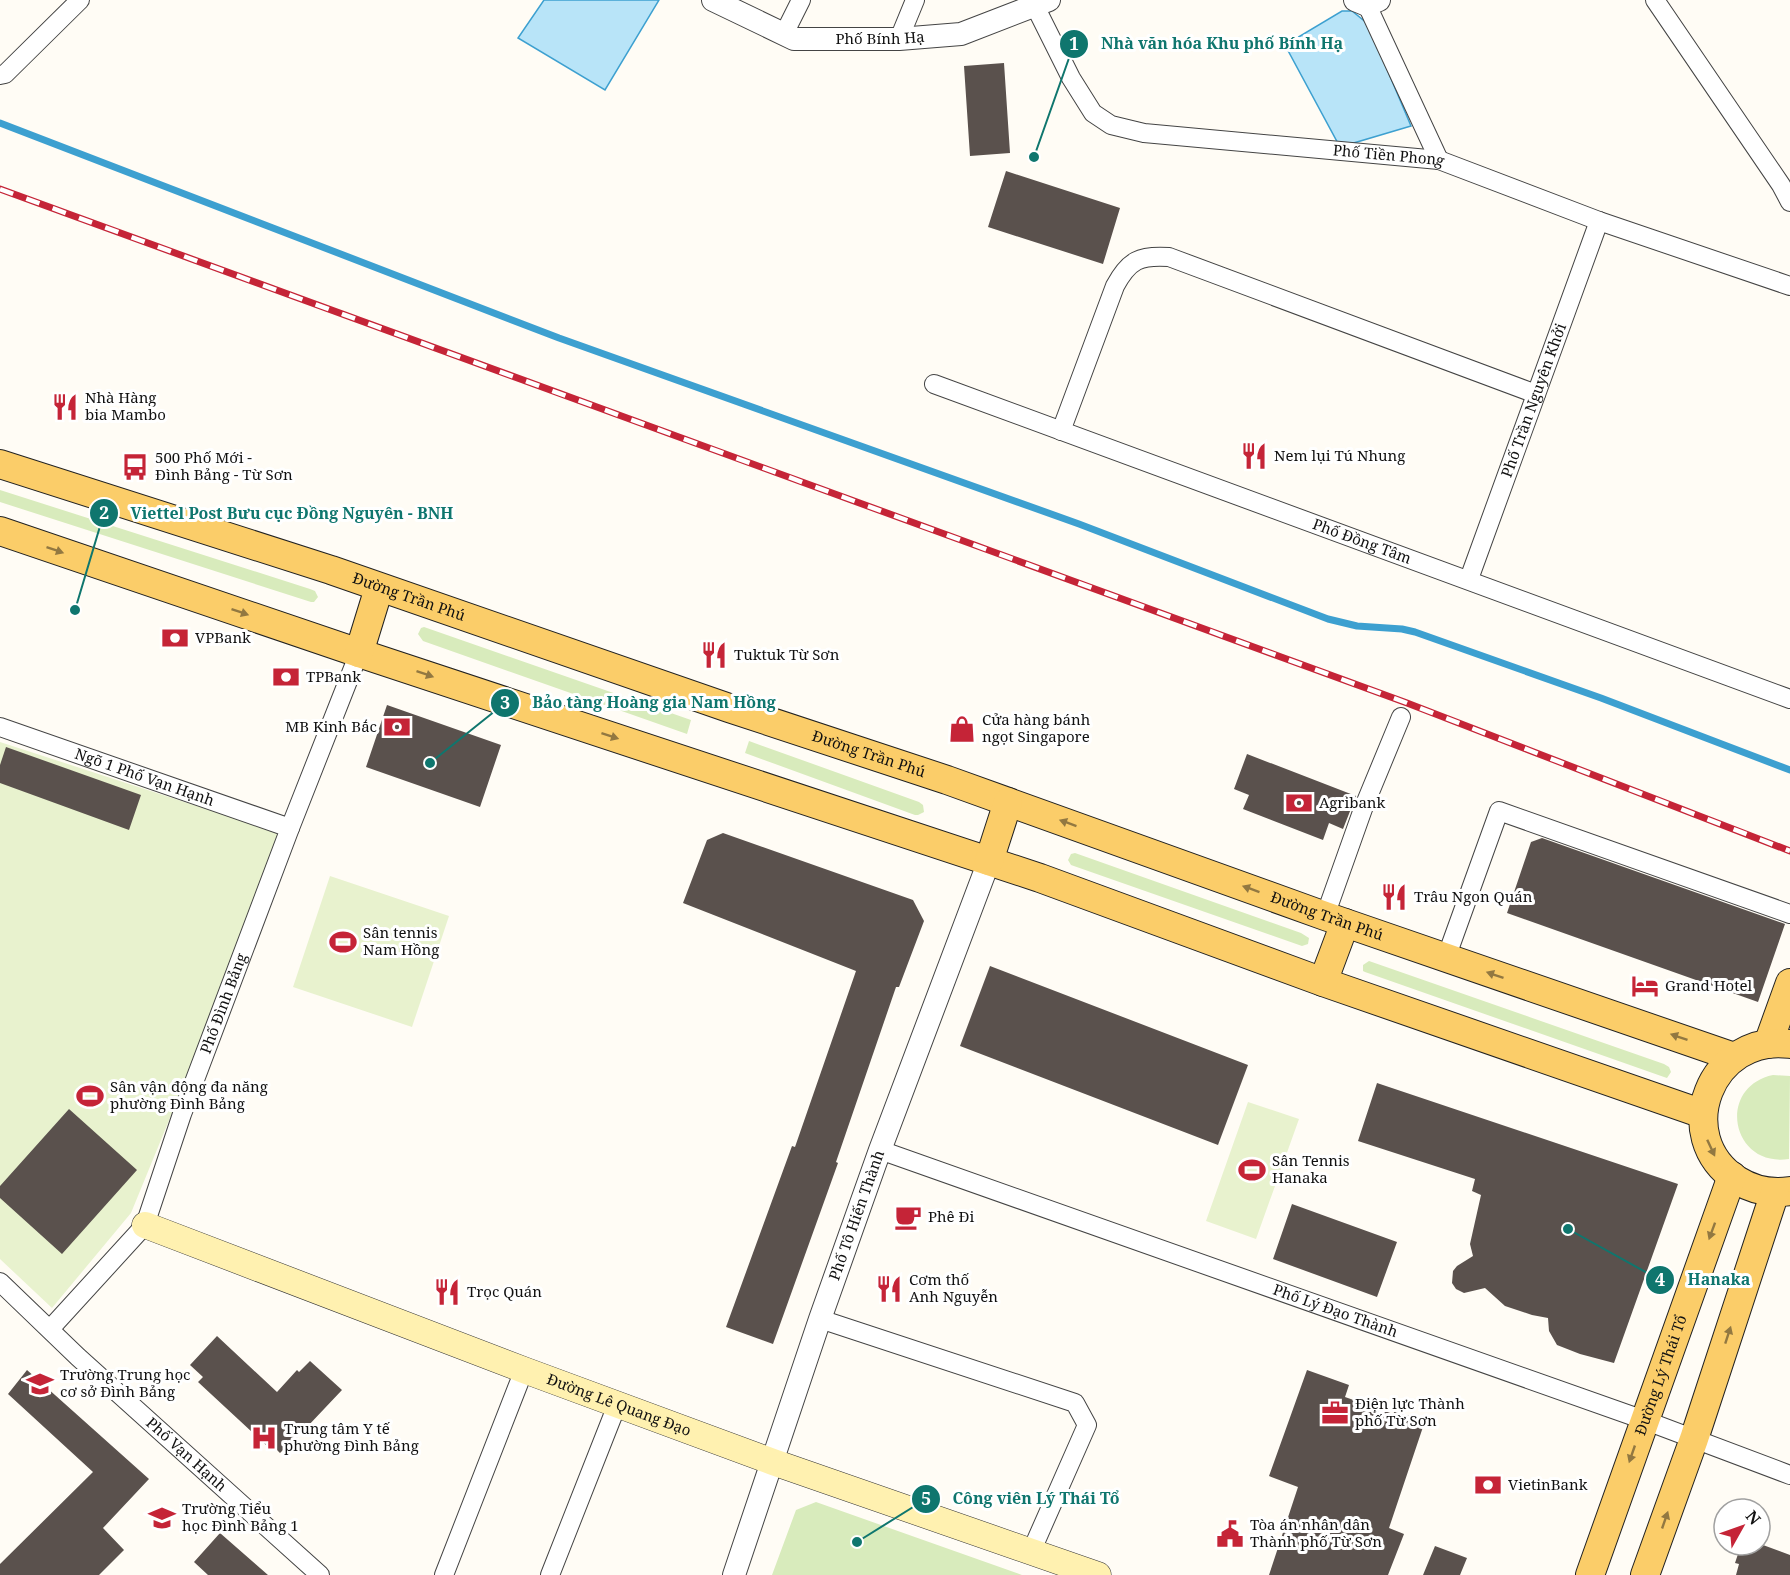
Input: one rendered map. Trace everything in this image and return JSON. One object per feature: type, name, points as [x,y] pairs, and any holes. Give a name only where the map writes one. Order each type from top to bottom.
[{"type":"main road","name":"Đường Trần Phú","points":[[0,464],[331,570],[947,780],[1335,919],[1734,1057]]},
{"type":"main road","points":[[0,531],[359,653],[988,861],[1323,982],[1703,1114]]},
{"type":"main road","points":[[359,653],[379,588]]},
{"type":"main road","points":[[988,861],[1008,802]]},
{"type":"main road","points":[[1323,982],[1335,919]]},
{"type":"main road","points":[[1646,1575],[1782,1192],[1748,1186],[1732,1176],[1709,1148],[1703,1114],[1710,1084],[1720,1069],[1734,1057],[1750,1048],[1779,1044],[1790,983]]},
{"type":"main road","name":"Đường Lý Thái Tổ","points":[[1590,1575],[1732,1176]]},
{"type":"main road","name":"Đường Lê Quang Đạo","points":[[145,1225],[617,1405],[1098,1575]]},
{"type":"street","points":[[0,75],[5,74],[80,0]]},
{"type":"street","name":"Phố Bính Hạ","points":[[713,0],[794,39],[899,39],[961,34],[1042,3]]},
{"type":"street","points":[[784,34],[801,0]]},
{"type":"street","points":[[899,39],[915,0]]},
{"type":"street","points":[[1655,0],[1785,182],[1790,202]]},
{"type":"street","points":[[1367,2],[1439,160]]},
{"type":"street","name":"Phố Tiền Phong","points":[[1042,3],[1071,78],[1093,113],[1111,125],[1144,133],[1439,160],[1599,221],[1790,286]]},
{"type":"street","name":"Phố Trần Nguyên Khởi","points":[[1468,579],[1599,221]]},
{"type":"street","points":[[1061,431],[1115,285],[1122,272],[1132,263],[1151,256],[1168,257],[1536,394]]},
{"type":"street","name":"Phố Đồng Tâm","points":[[934,384],[1790,699]]},
{"type":"street","name":"Phố Đình Bảng","points":[[50,1329],[145,1225],[182,1114],[359,653]]},
{"type":"street","points":[[1335,919],[1363,809],[1401,717]]},
{"type":"street","name":"Ngõ 1 Phố Vạn Hạnh","points":[[0,728],[290,828]]},
{"type":"street","points":[[1446,958],[1499,811],[1790,914]]},
{"type":"street","name":"Phố Tô Hiến Thành","points":[[734,1575],[820,1319],[880,1150],[988,861]]},
{"type":"street","name":"Phố Lý Đạo Thành","points":[[880,1150],[1644,1420],[1790,1475]]},
{"type":"street","name":"Phố Vạn Hạnh","points":[[0,1282],[78,1357],[320,1575]]},
{"type":"street","points":[[820,1319],[1075,1403],[1087,1425],[1032,1552]]},
{"type":"street","points":[[444,1575],[524,1370]]},
{"type":"street","points":[[550,1575],[617,1405]]},
{"type":"green space","points":[[0,490],[310,589],[315,591],[318,597],[311,602],[0,502]]},
{"type":"green space","points":[[424,627],[691,720],[687,734],[423,641],[418,634]]},
{"type":"green space","points":[[749,741],[919,802],[923,805],[924,812],[915,815],[745,753]]},
{"type":"green space","name":"Sân vận động đa năng phường Đình Bảng","points":[[0,742],[280,833],[213,1013],[131,1213],[52,1308],[0,1259]]},
{"type":"green space","points":[[1075,853],[1301,933],[1309,938],[1308,944],[1302,946],[1071,865],[1068,860],[1071,854]]},
{"type":"green space","points":[[330,876],[449,916],[412,1027],[293,987]]},
{"type":"green space","points":[[1369,961],[1664,1064],[1671,1072],[1667,1078],[1365,972],[1363,965]]},
{"type":"green space","points":[[1773,1075],[1790,1076],[1789,1159],[1769,1158],[1754,1151],[1743,1140],[1738,1125],[1738,1109],[1743,1094],[1755,1082]]},
{"type":"green space","name":"Sân Tennis Hanaka","points":[[1248,1102],[1299,1119],[1256,1239],[1206,1221]]},
{"type":"green space","points":[[816,1502],[1022,1575],[772,1575],[796,1510]]},
{"type":"water","points":[[544,0],[659,0],[605,90],[518,38]]},
{"type":"water","points":[[1342,11],[1352,11],[1368,24],[1411,126],[1340,147],[1285,45]]},
{"type":"building","points":[[1004,63],[1010,153],[970,156],[964,66]]},
{"type":"building","points":[[1006,171],[1120,208],[1103,264],[988,227]]},
{"type":"building","points":[[387,705],[501,745],[480,807],[366,767]]},
{"type":"building","points":[[6,747],[141,795],[129,830],[0,783],[0,765]]},
{"type":"building","name":"Agribank","points":[[1247,754],[1356,796],[1343,829],[1329,823],[1323,840],[1243,809],[1249,795],[1234,789]]},
{"type":"building","points":[[723,833],[913,900],[924,921],[899,987],[896,987],[836,1162],[838,1163],[773,1344],[726,1327],[792,1146],[795,1147],[856,971],[683,903],[707,840]]},
{"type":"building","points":[[1542,838],[1785,924],[1758,1002],[1507,913],[1531,842]]},
{"type":"building","points":[[990,966],[1248,1065],[1218,1145],[960,1046]]},
{"type":"building","points":[[1377,1083],[1678,1184],[1614,1363],[1557,1345],[1549,1331],[1548,1318],[1505,1306],[1485,1288],[1464,1293],[1456,1289],[1452,1283],[1453,1271],[1473,1256],[1470,1244],[1481,1195],[1472,1191],[1475,1179],[1358,1141]]},
{"type":"building","points":[[69,1109],[137,1170],[62,1254],[0,1198],[0,1186]]},
{"type":"building","points":[[1292,1204],[1397,1242],[1377,1297],[1273,1259]]},
{"type":"building","points":[[217,1336],[277,1392],[297,1370],[299,1372],[310,1361],[342,1390],[280,1453],[271,1444],[268,1447],[198,1382],[203,1377],[190,1365]]},
{"type":"building","points":[[27,1370],[149,1479],[103,1528],[124,1550],[99,1575],[0,1575],[0,1564],[93,1472],[8,1394]]},
{"type":"building","points":[[1307,1370],[1349,1385],[1345,1397],[1393,1414],[1395,1411],[1425,1421],[1389,1528],[1404,1534],[1388,1575],[1269,1575],[1298,1487],[1269,1476]]},
{"type":"building","points":[[220,1533],[268,1575],[208,1575],[194,1562]]},
{"type":"building","points":[[1435,1546],[1467,1558],[1460,1575],[1423,1575]]},
{"type":"building","points":[[1772,1548],[1790,1555],[1790,1575],[1736,1575],[1739,1564],[1735,1563],[1737,1557],[1772,1557]]},
{"type":"waterway","points":[[0,123],[559,338],[1079,524],[1328,619],[1357,626],[1415,632],[1601,698],[1790,770]]},
{"type":"railway","points":[[0,189],[1407,703],[1790,851]]},
{"type":"place","name":"Nhà văn hóa Khu phố Bính Hạ","points":[[1034,157]]},
{"type":"place","name":"Nhà Hàng bia Mambo","points":[[65,407]]},
{"type":"place","name":"Nem lụi Tú Nhung","points":[[1254,456]]},
{"type":"place","name":"500 Phố Mới - Đình Bảng - Từ Sơn","points":[[135,467]]},
{"type":"place","name":"Viettel Post Bưu cục Đồng Nguyên - BNH","points":[[75,610]]},
{"type":"place","name":"VPBank","points":[[175,638]]},
{"type":"place","name":"Tuktuk Từ Sơn","points":[[714,655]]},
{"type":"place","name":"TPBank","points":[[286,677]]},
{"type":"place","name":"MB Kinh Bắc","points":[[397,727]]},
{"type":"place","name":"Cửa hàng bánh ngọt Singapore","points":[[962,729]]},
{"type":"place","name":"Bảo tàng Hoàng gia Nam Hồng","points":[[430,763]]},
{"type":"place","name":"Agribank","points":[[1299,803]]},
{"type":"place","name":"Trâu Ngon Quán","points":[[1394,897]]},
{"type":"place","name":"Sân tennis Nam Hồng","points":[[343,942]]},
{"type":"place","name":"Grand Hotel","points":[[1645,986]]},
{"type":"place","name":"Sân vận động đa năng phường Đình Bảng","points":[[90,1096]]},
{"type":"place","name":"Sân Tennis Hanaka","points":[[1252,1170]]},
{"type":"place","name":"Phê Đi","points":[[908,1217]]},
{"type":"place","name":"Hanaka","points":[[1568,1229]]},
{"type":"place","name":"Cơm thố Anh Nguyễn","points":[[889,1289]]},
{"type":"place","name":"Trọc Quán","points":[[447,1292]]},
{"type":"place","name":"Trường Trung học cơ sở Đình Bảng","points":[[40,1384]]},
{"type":"place","name":"Điện lực Thành phố Từ Sơn","points":[[1335,1413]]},
{"type":"place","name":"Trung tâm Y tế phường Đình Bảng","points":[[264,1438]]},
{"type":"place","name":"VietinBank","points":[[1488,1485]]},
{"type":"place","name":"Trường Tiểu học Đình Bảng 1","points":[[162,1518]]},
{"type":"place","name":"Tòa án nhân dân Thành phố Từ Sơn","points":[[1230,1534]]},
{"type":"place","name":"Công viên Lý Thái Tổ","points":[[857,1542]]}]
